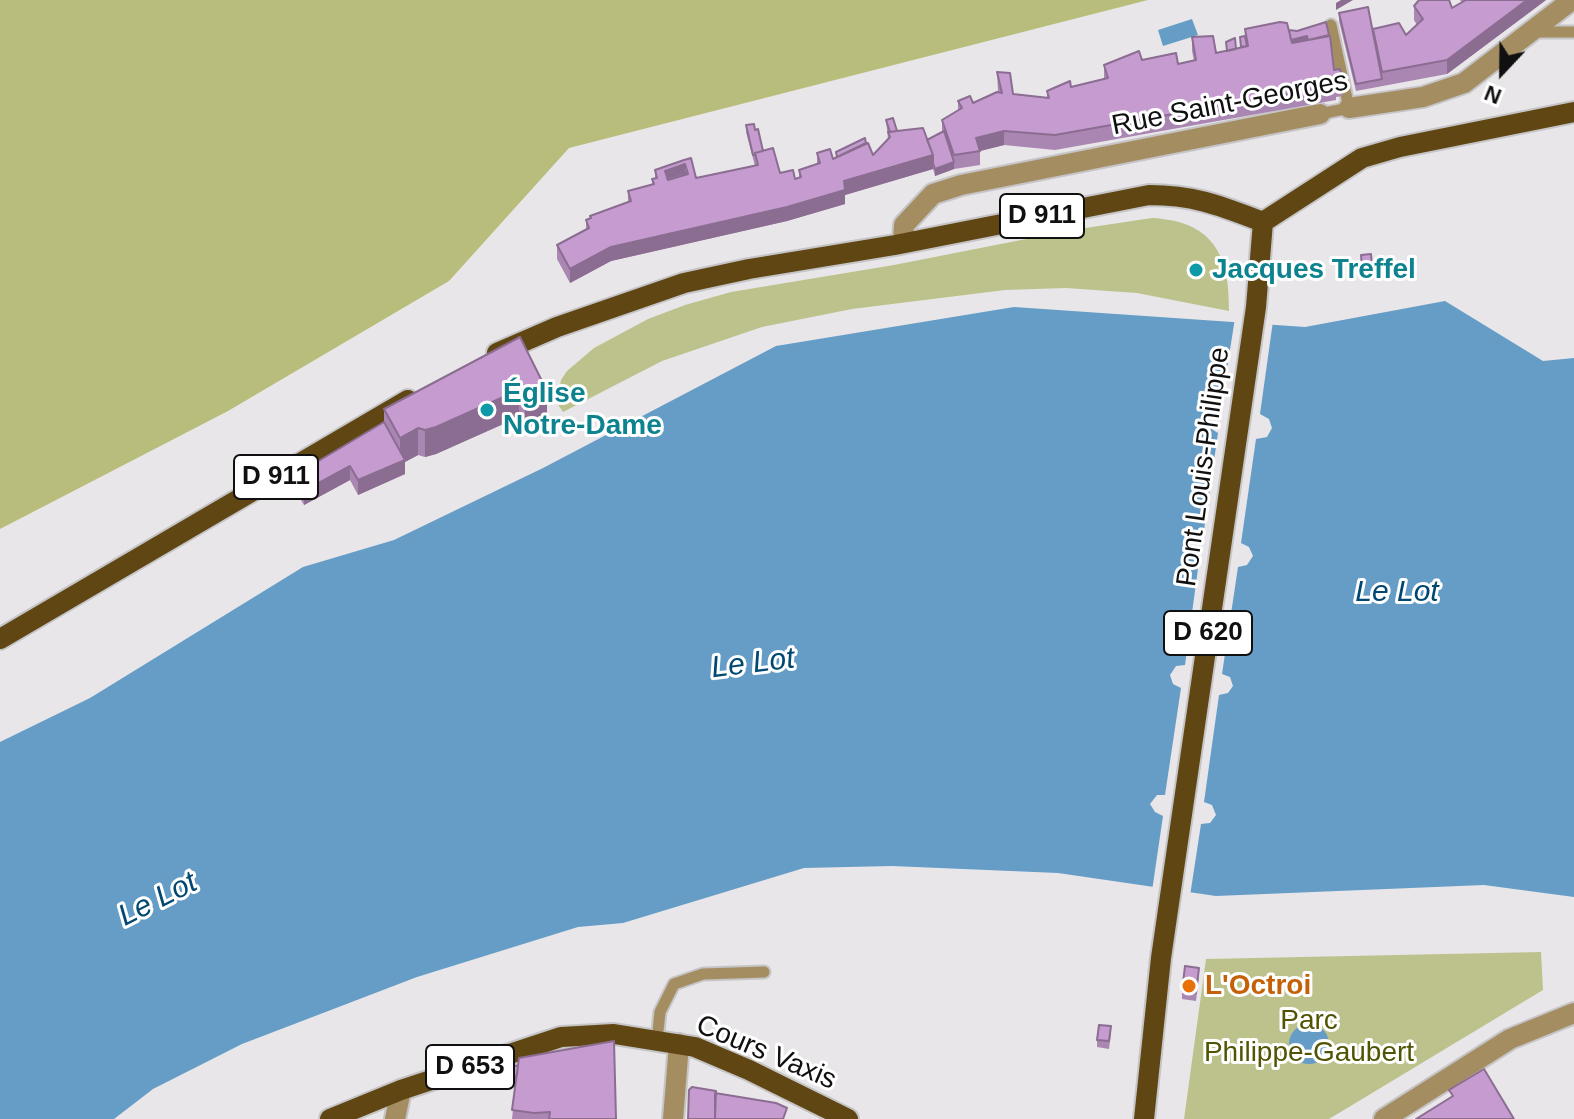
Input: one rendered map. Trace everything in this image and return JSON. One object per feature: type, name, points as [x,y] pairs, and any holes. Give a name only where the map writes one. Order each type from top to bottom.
[{"type":"main road","points":[[1263,222],[1362,158],[1400,147],[1574,112]]},
{"type":"main road","name":"D 911","points":[[472,364],[557,327],[684,283],[1149,195],[1206,200],[1263,222]]},
{"type":"main road","name":"Pont Louis-Philippe","points":[[1144,1119],[1161,958],[1256,307],[1263,222]]},
{"type":"main road","name":"D 911","points":[[0,639],[421,393]]},
{"type":"main road","name":"Cours Vaxis","points":[[401,1090],[561,1037],[614,1034],[695,1047],[848,1119]]},
{"type":"main road","name":"D 653","points":[[330,1119],[401,1090]]},
{"type":"street","name":"Rue Saint-Georges","points":[[1349,108],[1423,97],[1464,83],[1572,0]]},
{"type":"street","name":"Rue Saint-Georges","points":[[903,243],[904,225],[933,194],[961,185],[1320,114]]},
{"type":"street","points":[[1384,1119],[1510,1039],[1574,1013]]},
{"type":"street","points":[[673,1119],[679,1044]]},
{"type":"street","points":[[395,1119],[401,1090]]},
{"type":"lane","points":[[1331,25],[1349,108]]},
{"type":"lane","points":[[1528,32],[1574,32]]},
{"type":"lane","name":"Rue Saint-Georges","points":[[1320,114],[1349,108]]},
{"type":"lane","points":[[657,1041],[660,1012],[674,984],[703,974],[764,972]]},
{"type":"green space","points":[[0,0],[1148,0],[569,148],[449,281],[228,411],[0,529]]},
{"type":"green space","points":[[1152,218],[1189,226],[1213,244],[1226,273],[1229,311],[1137,293],[1066,288],[1005,290],[852,309],[762,327],[662,361],[563,412],[557,403],[561,380],[567,371],[594,348],[648,319],[685,305],[731,292]]},
{"type":"green space","name":"Parc Philippe-Gaubert","points":[[1541,952],[1543,990],[1329,1119],[1184,1119],[1206,959]]},
{"type":"water","points":[[1192,19],[1198,35],[1163,46],[1158,30]]},
{"type":"water","name":"Le Lot","points":[[1445,301],[1543,361],[1574,358],[1574,897],[1484,885],[1216,896],[1058,873],[892,866],[804,868],[623,923],[578,927],[417,977],[242,1044],[153,1089],[114,1119],[0,1119],[0,742],[90,698],[303,567],[394,540],[543,468],[776,346],[1014,307],[1305,327]]},
{"type":"water","points":[[1309,1024],[1323,1030],[1329,1044],[1323,1058],[1309,1064],[1295,1058],[1289,1044],[1295,1030]]},
{"type":"pier","points":[[1235,318],[1273,321],[1260,414],[1269,419],[1272,428],[1267,437],[1256,439],[1241,543],[1249,547],[1253,556],[1247,565],[1238,567],[1222,674],[1230,677],[1233,686],[1228,693],[1219,695],[1204,802],[1212,805],[1216,815],[1210,823],[1201,824],[1190,896],[1152,891],[1163,816],[1155,812],[1150,804],[1157,795],[1165,795],[1181,688],[1173,684],[1170,675],[1176,666],[1185,665],[1199,561],[1191,557],[1188,548],[1194,539],[1203,537],[1218,433],[1210,428],[1206,417],[1213,409],[1221,407]]},
{"type":"building","points":[[1419,0],[1449,0],[1452,8],[1466,0],[1527,0],[1447,60],[1382,72],[1373,29],[1399,23],[1406,35],[1423,19],[1414,6]]},
{"type":"building","points":[[1368,7],[1382,79],[1356,84],[1339,13]]},
{"type":"building","points":[[1326,22],[1329,35],[1291,40],[1289,30],[1297,31]]},
{"type":"building","points":[[1287,23],[1292,43],[1330,36],[1334,70],[1340,69],[1342,81],[1336,82],[1336,85],[1055,135],[1004,131],[976,138],[980,151],[954,155],[942,120],[962,108],[958,101],[970,96],[973,103],[997,92],[1002,93],[997,72],[1010,73],[1013,94],[1049,98],[1047,91],[1070,81],[1071,87],[1108,78],[1104,65],[1139,51],[1142,60],[1176,53],[1178,64],[1196,60],[1192,37],[1213,36],[1216,53],[1248,46],[1245,29]]},
{"type":"building","points":[[1245,36],[1247,46],[1241,47],[1240,37]]},
{"type":"building","points":[[1235,38],[1236,49],[1227,51],[1226,42]]},
{"type":"building","points":[[893,118],[897,131],[890,132],[886,120]]},
{"type":"building","points":[[754,124],[763,151],[753,155],[746,125]]},
{"type":"building","points":[[923,128],[933,155],[844,181],[845,190],[787,207],[611,247],[570,269],[557,245],[589,228],[586,220],[590,216],[631,201],[628,191],[654,184],[652,179],[657,178],[655,170],[684,160],[691,158],[696,178],[758,165],[755,153],[773,148],[780,173],[793,170],[795,179],[801,177],[799,170],[820,163],[817,153],[830,149],[833,159],[868,143],[873,155],[890,137],[888,132]],"holes":[[[685,164],[688,174],[668,180],[665,171]]]},
{"type":"building","points":[[944,131],[954,162],[935,169],[927,140]]},
{"type":"building","points":[[865,138],[866,143],[837,157],[836,152]]},
{"type":"building","points":[[685,172],[686,174],[667,178]]},
{"type":"building","points":[[1371,254],[1372,266],[1362,267],[1361,255]]},
{"type":"building","points":[[520,337],[547,391],[525,402],[519,390],[436,427],[418,428],[400,438],[384,409]]},
{"type":"building","points":[[384,422],[405,460],[358,480],[350,466],[304,491],[295,475]]},
{"type":"building","points":[[1185,966],[1199,968],[1196,993],[1182,991]]},
{"type":"building","points":[[1099,1025],[1111,1026],[1109,1041],[1097,1040]]},
{"type":"building","points":[[614,1041],[616,1119],[549,1119],[550,1112],[512,1110],[519,1058]]},
{"type":"building","points":[[518,1065],[517,1075],[501,1081],[498,1073]]},
{"type":"building","points":[[1484,1069],[1514,1119],[1416,1119],[1453,1096],[1449,1090]]},
{"type":"building","points":[[692,1087],[716,1091],[715,1119],[688,1119],[689,1090]]},
{"type":"building","points":[[715,1093],[776,1103],[787,1108],[783,1119],[715,1119]]},
{"type":"place","name":"Jacques Treffel","points":[[1196,270]]},
{"type":"place","name":"Église Notre-Dame","points":[[487,410]]},
{"type":"place","name":"L'Octroi","points":[[1189,986]]}]
